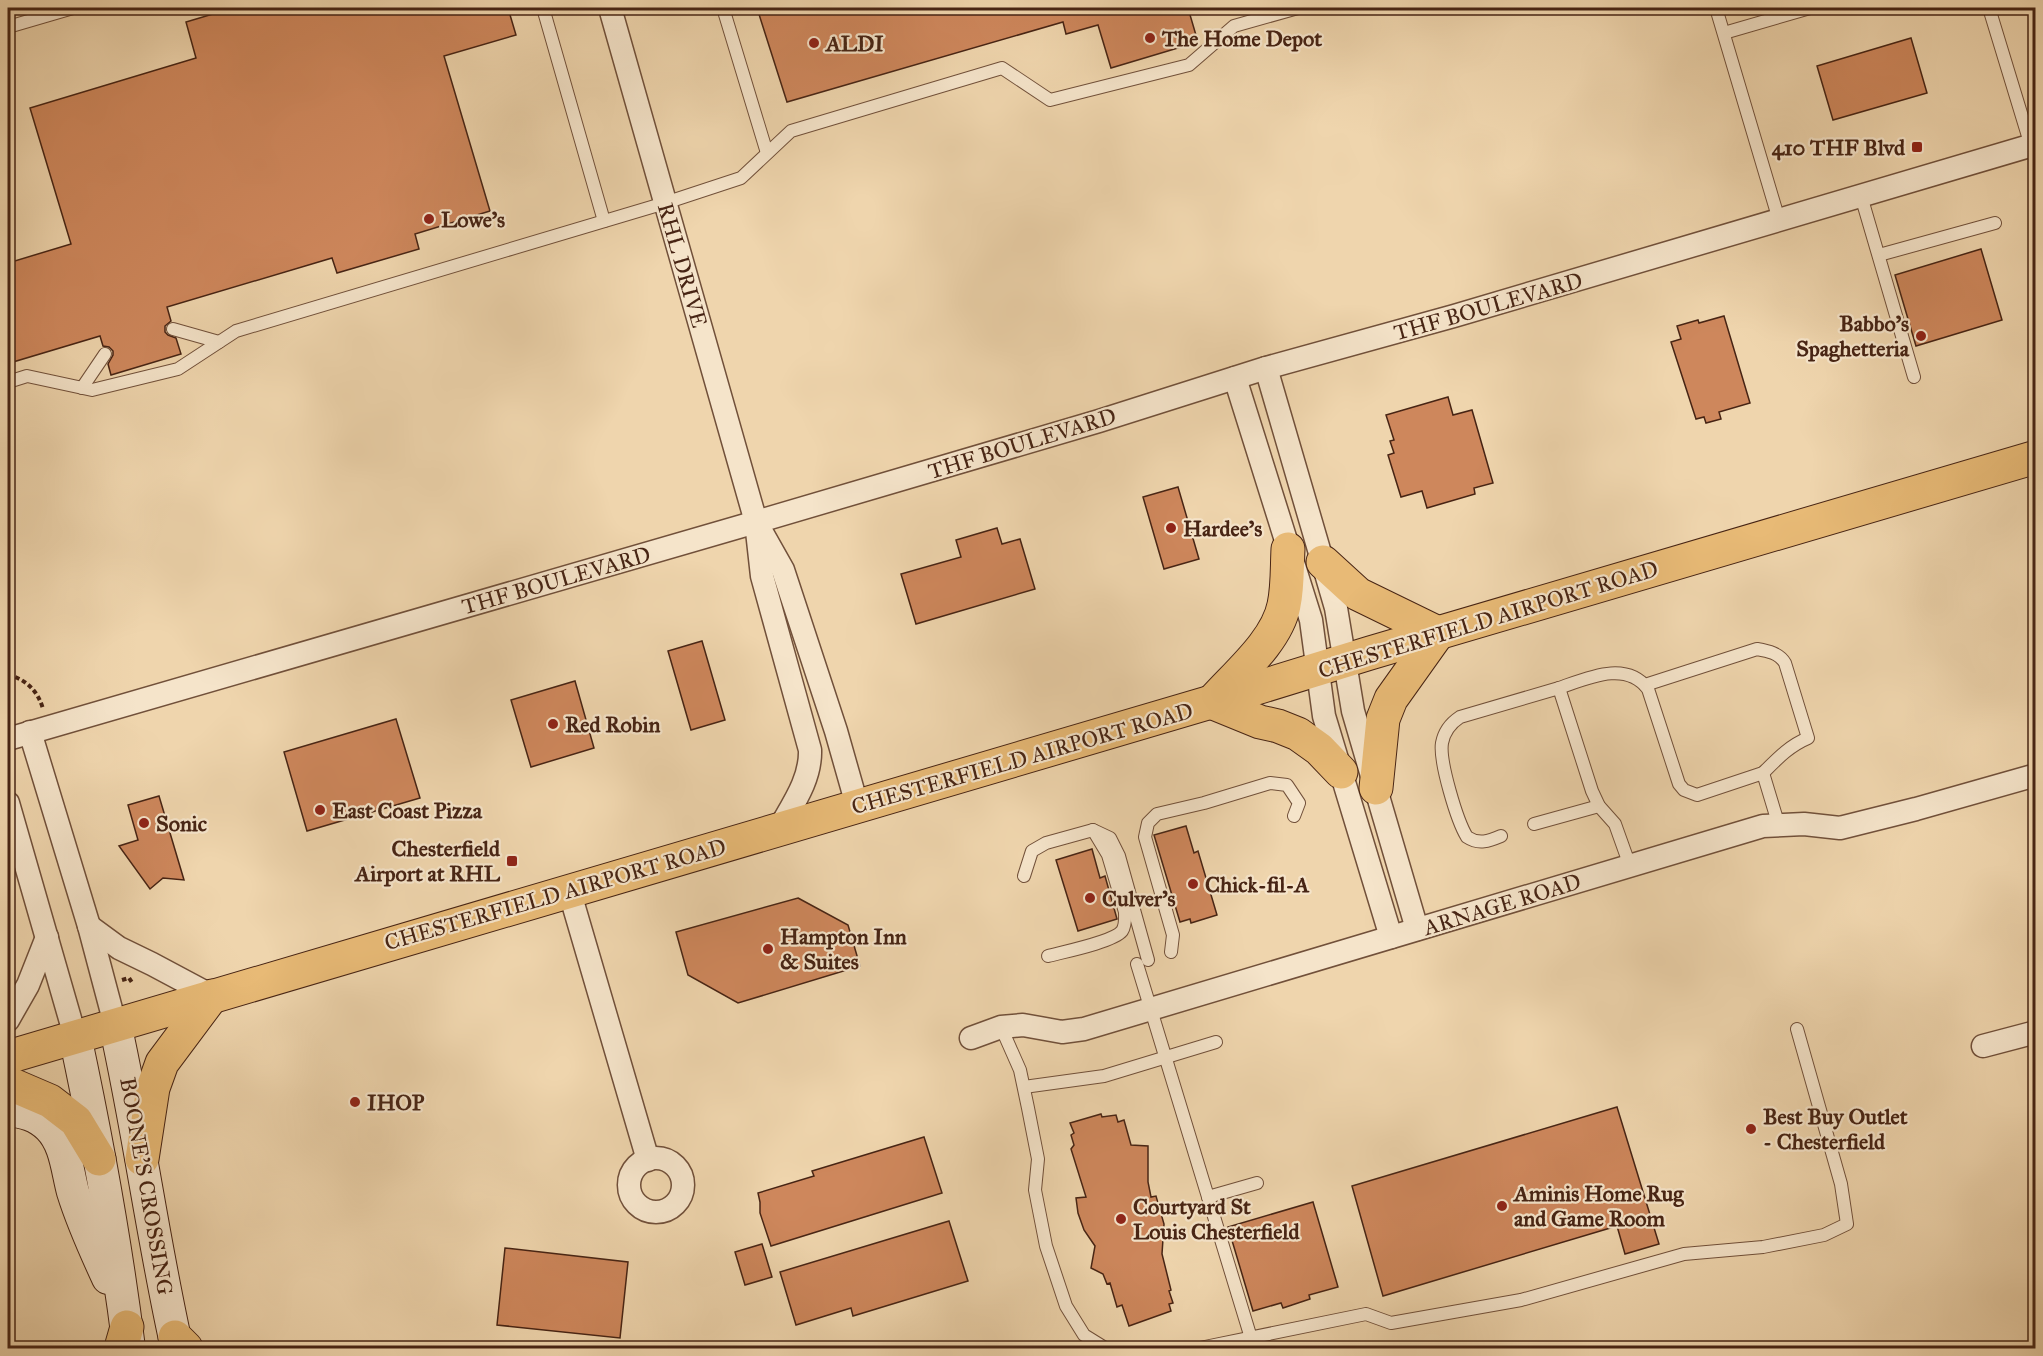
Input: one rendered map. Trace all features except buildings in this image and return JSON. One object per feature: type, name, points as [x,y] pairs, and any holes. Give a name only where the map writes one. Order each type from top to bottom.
[{"type":"main road","name":"CHESTERFIELD AIRPORT ROAD","points":[[8,1057],[2036,457]]},
{"type":"main road","points":[[1288,549],[1284,605],[1277,626],[1266,644],[1211,702],[1260,722],[1298,734],[1319,749],[1341,772]]},
{"type":"main road","points":[[1323,562],[1358,594],[1438,633],[1391,699],[1383,719],[1376,788]]},
{"type":"main road","points":[[142,1159],[153,1088],[162,1064],[212,996]]},
{"type":"main road","points":[[8,1083],[50,1101],[76,1121],[99,1158]]},
{"type":"street","name":"RHL DRIVE","points":[[610,8],[756,522],[762,576],[810,750],[810,762],[805,779],[779,828]]},
{"type":"street","name":"THF BOULEVARD","points":[[8,739],[756,522],[1099,421],[1234,378],[1454,316],[2033,145]]},
{"type":"street","points":[[1266,369],[1336,609],[1324,716],[1391,937]]},
{"type":"street","points":[[1234,378],[1311,620],[1353,711],[1418,929]]},
{"type":"street","name":"RHL DRIVE","points":[[756,522],[783,570],[836,731],[857,806]]},
{"type":"street","points":[[39,729],[115,1024]]},
{"type":"street","name":"ARNAGE ROAD","points":[[971,1038],[1001,1027],[1023,1025],[1062,1032],[1084,1029],[1763,826],[1804,824],[1840,828],[2036,775]]},
{"type":"street","points":[[8,803],[75,1036]]},
{"type":"street","points":[[569,890],[648,1160]]},
{"type":"street","points":[[89,926],[118,948],[212,996]]},
{"type":"street","points":[[8,1020],[28,985],[47,937]]},
{"type":"street","name":"BOONE'S CROSSING","points":[[115,1024],[180,1345]]},
{"type":"street","points":[[1983,1046],[2036,1032]]},
{"type":"street","name":"BOONE'S CROSSING","points":[[75,1036],[99,1158],[125,1334]]},
{"type":"street","points":[[8,1110],[28,1113],[40,1119],[51,1129],[59,1143],[74,1192],[125,1334]]},
{"type":"lane","points":[[8,27],[73,8]]},
{"type":"lane","points":[[543,8],[604,221]]},
{"type":"lane","points":[[723,8],[767,153]]},
{"type":"lane","points":[[8,382],[27,376],[92,390],[178,369],[236,331],[665,203],[741,178],[791,131],[1002,68],[1050,100],[1189,65],[1234,26],[1298,8]]},
{"type":"lane","points":[[1716,8],[1779,220]]},
{"type":"lane","points":[[1724,33],[1810,8]]},
{"type":"lane","points":[[1989,8],[2033,145]]},
{"type":"lane","points":[[1861,196],[1914,377]]},
{"type":"lane","points":[[1879,255],[1995,223]]},
{"type":"lane","points":[[173,329],[219,342]]},
{"type":"lane","points":[[82,388],[105,354]]},
{"type":"lane","points":[[1502,836],[1480,842],[1474,842],[1467,837],[1442,762],[1442,742],[1452,723],[1460,717],[1590,678],[1614,673],[1632,675],[1641,680],[1648,689],[1679,784],[1684,790],[1697,795],[1763,773],[1796,743],[1808,738],[1785,663],[1782,658],[1770,652],[1757,650],[1645,685]]},
{"type":"lane","points":[[1559,688],[1585,773],[1599,806],[1615,824],[1630,866]]},
{"type":"lane","points":[[1763,773],[1776,816],[1776,825]]},
{"type":"lane","points":[[1171,952],[1173,935],[1145,837],[1148,823],[1157,814],[1204,803],[1270,783],[1287,785],[1299,803],[1294,816]]},
{"type":"lane","points":[[1534,824],[1599,806]]},
{"type":"lane","points":[[1048,956],[1113,937],[1122,930],[1125,912],[1108,855],[1093,830]]},
{"type":"lane","points":[[1024,876],[1032,850],[1046,843],[1093,830],[1110,838],[1119,856],[1152,1009],[1251,1338]]},
{"type":"lane","points":[[1001,1027],[1020,1070],[1024,1087],[1038,1159],[1035,1190],[1046,1246],[1066,1306],[1084,1335],[1105,1348]]},
{"type":"lane","points":[[1200,1348],[1366,1314],[1391,1323],[1521,1300],[1684,1254],[1763,1246],[1814,1237],[1824,1235],[1847,1224],[1841,1184],[1797,1029]]},
{"type":"lane","points":[[1024,1087],[1104,1076],[1216,1042]]},
{"type":"lane","points":[[1209,1197],[1257,1183]]},
{"type":"path","points":[[8,675],[28,684],[37,693],[39,729]]},
{"type":"path","points":[[121,981],[129,978],[133,984]]},
{"type":"place","name":"The Home Depot","points":[[1150,38]]},
{"type":"place","name":"ALDI","points":[[814,43]]},
{"type":"place","name":"410 THF Blvd","points":[[1917,147]]},
{"type":"place","name":"Lowe's","points":[[429,219]]},
{"type":"place","name":"Babbo's Spaghetteria","points":[[1921,336]]},
{"type":"place","name":"Hardee's","points":[[1171,528]]},
{"type":"place","name":"Red Robin","points":[[553,724]]},
{"type":"place","name":"East Coast Pizza","points":[[320,810]]},
{"type":"place","name":"Sonic","points":[[144,823]]},
{"type":"place","name":"Chesterfield Airport at RHL","points":[[512,861]]},
{"type":"place","name":"Chick-fil-A","points":[[1193,884]]},
{"type":"place","name":"Culver's","points":[[1090,898]]},
{"type":"place","name":"Hampton Inn & Suites","points":[[768,949]]},
{"type":"place","name":"IHOP","points":[[355,1102]]},
{"type":"place","name":"Best Buy Outlet - Chesterfield","points":[[1751,1129]]},
{"type":"place","name":"Aminis Home Rug and Game Room","points":[[1502,1206]]},
{"type":"place","name":"Courtyard St Louis Chesterfield","points":[[1121,1219]]}]
